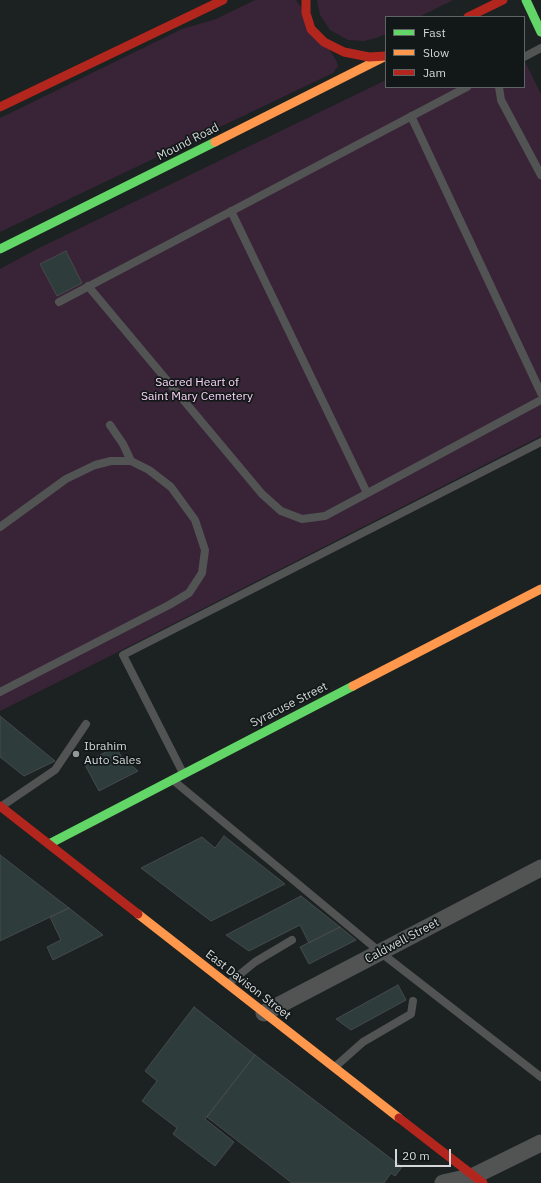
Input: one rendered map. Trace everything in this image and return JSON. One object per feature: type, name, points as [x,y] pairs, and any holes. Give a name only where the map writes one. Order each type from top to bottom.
[{"type":"main road","points":[[0,107],[223,0]]},
{"type":"main road","points":[[306,0],[306,13],[311,29],[324,42],[344,52],[369,57],[385,56]]},
{"type":"main road","points":[[470,16],[503,0]]},
{"type":"main road","points":[[526,0],[541,32]]},
{"type":"main road","name":"Mound Road","points":[[0,249],[385,56]]},
{"type":"main road","name":"Syracuse Street","points":[[49,844],[541,589]]},
{"type":"main road","name":"East Davison Street","points":[[1,806],[334,1068],[478,1179]]},
{"type":"street","name":"Caldwell Street","points":[[264,1013],[541,868]]},
{"type":"street","points":[[443,1183],[478,1179],[541,1143]]},
{"type":"lane","points":[[525,56],[541,48]]},
{"type":"lane","points":[[59,302],[465,88]]},
{"type":"lane","points":[[499,88],[501,100],[541,175]]},
{"type":"lane","points":[[411,116],[541,393]]},
{"type":"lane","points":[[231,211],[367,493]]},
{"type":"lane","points":[[88,286],[262,494],[281,511],[302,519],[325,516],[541,400]]},
{"type":"lane","points":[[110,425],[123,444],[131,460]]},
{"type":"lane","points":[[184,774],[123,655],[541,442]]},
{"type":"lane","points":[[0,527],[66,479],[95,465],[111,461],[131,460],[149,470],[171,487],[195,520],[205,550],[202,572],[189,593],[170,605],[0,692]]},
{"type":"lane","points":[[1,806],[55,770],[86,724]]},
{"type":"lane","points":[[172,779],[380,952],[541,1077]]},
{"type":"lane","points":[[227,984],[255,962],[292,940]]},
{"type":"lane","points":[[334,1068],[362,1042],[411,1014],[413,1001]]},
{"type":"green space","points":[[255,0],[296,0],[336,60],[338,66],[333,73],[0,232],[0,118],[182,29],[216,19]]},
{"type":"green space","points":[[317,0],[453,0],[421,16],[385,16],[385,34],[364,41],[348,40],[330,30],[320,15]]},
{"type":"green space","name":"Sacred Heart of Saint Mary Cemetery","points":[[525,62],[541,94],[541,436],[0,711],[0,269],[37,249],[385,80],[385,88],[525,88]]},
{"type":"building","points":[[66,251],[82,283],[57,296],[40,264]]},
{"type":"building","points":[[0,716],[55,761],[24,776],[0,757]]},
{"type":"building","points":[[116,747],[121,756],[138,771],[99,791],[84,763]]},
{"type":"building","points":[[224,836],[285,884],[211,921],[141,868],[202,837],[215,848]]},
{"type":"building","points":[[0,855],[69,908],[0,941]]},
{"type":"building","points":[[301,896],[340,927],[309,943],[300,925],[249,951],[226,935]]},
{"type":"building","points":[[69,908],[103,935],[53,960],[47,947],[61,940],[50,917]]},
{"type":"building","points":[[340,927],[356,940],[309,964],[300,947]]},
{"type":"building","points":[[398,985],[406,1000],[351,1030],[336,1019]]},
{"type":"building","points":[[194,1007],[255,1055],[205,1119],[234,1142],[215,1166],[173,1134],[177,1128],[142,1101],[157,1081],[145,1071]]},
{"type":"building","points":[[255,1055],[402,1167],[395,1176],[391,1173],[384,1183],[292,1183],[207,1117]]},
{"type":"traffic: fast","points":[[526,0],[541,32]]},
{"type":"traffic: fast","points":[[0,249],[215,142]]},
{"type":"traffic: fast","points":[[49,844],[353,686]]},
{"type":"traffic: slow","points":[[215,142],[385,57]]},
{"type":"traffic: slow","points":[[353,686],[541,589]]},
{"type":"traffic: slow","points":[[138,914],[399,1118]]},
{"type":"traffic: jam","points":[[0,107],[223,0]]},
{"type":"traffic: jam","points":[[306,0],[306,13],[311,29],[324,42],[344,52],[369,57],[385,56]]},
{"type":"traffic: jam","points":[[470,16],[503,0]]},
{"type":"traffic: jam","points":[[0,806],[138,914]]},
{"type":"traffic: jam","points":[[399,1118],[483,1183]]},
{"type":"place","name":"Ibrahim Auto Sales","points":[[76,754]]}]
